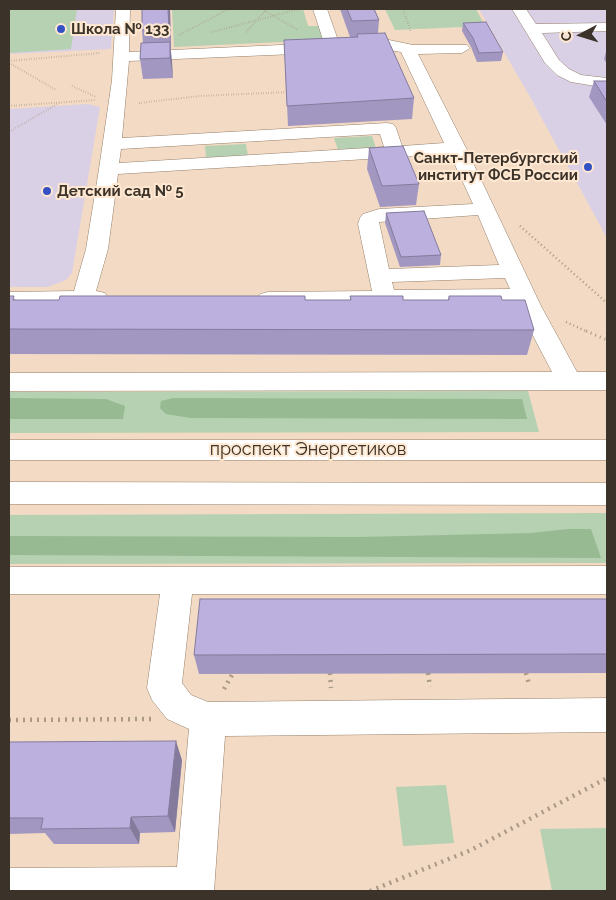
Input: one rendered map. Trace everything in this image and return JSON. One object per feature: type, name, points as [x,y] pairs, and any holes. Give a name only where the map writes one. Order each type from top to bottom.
[{"type":"street","points":[[83,298],[97,249],[109,169],[112,144],[109,104],[122,55],[123,9]]},
{"type":"street","points":[[320,9],[334,48]]},
{"type":"street","points":[[519,9],[553,63],[563,72],[577,79],[607,83]]},
{"type":"street","points":[[532,29],[607,27]]},
{"type":"street","points":[[122,55],[165,55],[389,45],[401,46],[410,50],[462,48]]},
{"type":"street","points":[[410,50],[525,296],[562,364],[567,381]]},
{"type":"street","points":[[112,144],[387,128],[395,152]]},
{"type":"street","points":[[109,169],[457,148]]},
{"type":"street","points":[[385,299],[368,224],[370,218],[485,209]]},
{"type":"street","points":[[381,276],[513,271]]},
{"type":"street","points":[[249,299],[525,296]]},
{"type":"street","points":[[9,299],[122,298]]},
{"type":"street","points":[[9,382],[607,381]]},
{"type":"street","name":"проспект Энергетиков","points":[[9,450],[607,450]]},
{"type":"street","points":[[9,493],[607,494]]},
{"type":"street","points":[[9,580],[607,580]]},
{"type":"street","points":[[178,580],[164,688],[179,707],[208,718],[607,715]]},
{"type":"street","points":[[9,888],[120,889],[195,887],[208,718]]},
{"type":"path","points":[[165,55],[175,37],[229,9]]},
{"type":"path","points":[[212,32],[298,9]]},
{"type":"path","points":[[9,62],[122,55]]},
{"type":"path","points":[[9,62],[56,90]]},
{"type":"path","points":[[9,106],[60,103],[135,103],[200,96],[293,92]]},
{"type":"path","points":[[9,132],[60,103]]},
{"type":"path","points":[[516,221],[607,303]]},
{"type":"path","points":[[9,720],[158,719]]},
{"type":"path","points":[[370,891],[471,850],[607,778]]},
{"type":"shaded area","name":"Школа № 133","points":[[9,9],[114,9],[111,49],[9,54]]},
{"type":"shaded area","name":"Санкт-Петербургский институт ФСБ России","points":[[479,9],[607,9],[607,238],[529,95]]},
{"type":"shaded area","name":"Детский сад № 5","points":[[88,104],[100,107],[72,273],[66,280],[48,287],[9,287],[9,109]]},
{"type":"green space","name":"Школа № 133","points":[[9,9],[77,9],[71,49],[9,53]]},
{"type":"green space","points":[[172,9],[303,9],[308,26],[320,26],[325,40],[174,47]]},
{"type":"green space","points":[[385,9],[476,9],[485,26],[395,30]]},
{"type":"green space","points":[[372,136],[376,148],[338,150],[334,138]]},
{"type":"green space","points":[[246,144],[248,156],[206,158],[205,146]]},
{"type":"green space","points":[[528,391],[539,432],[9,433],[9,392]]},
{"type":"green space","points":[[9,398],[106,399],[125,406],[123,419],[9,419]]},
{"type":"green space","points":[[173,398],[522,399],[527,419],[191,418],[166,414],[160,408],[161,401]]},
{"type":"green space","points":[[607,513],[607,563],[9,564],[9,515]]},
{"type":"green space","points":[[568,529],[591,529],[601,558],[9,555],[9,536],[360,537],[531,533]]},
{"type":"green space","points":[[446,785],[454,843],[403,846],[396,787]]},
{"type":"green space","points":[[607,828],[607,891],[552,891],[540,829]]},
{"type":"building","points":[[142,9],[168,9],[169,29],[142,30]]},
{"type":"building","points":[[347,9],[374,9],[379,20],[352,21]]},
{"type":"building","points":[[486,22],[503,52],[479,53],[473,38],[463,23]]},
{"type":"building","points":[[385,33],[414,98],[287,106],[284,40],[358,37],[357,34]]},
{"type":"building","points":[[170,42],[170,58],[140,59],[141,43]]},
{"type":"building","points":[[594,81],[607,81],[607,102]]},
{"type":"building","points":[[403,146],[419,184],[382,186],[369,148]]},
{"type":"building","points":[[424,211],[441,255],[401,257],[386,213]]},
{"type":"building","points":[[9,296],[14,296],[13,300],[59,300],[60,296],[305,296],[305,300],[351,300],[350,296],[403,296],[403,300],[449,300],[449,296],[501,296],[502,300],[525,300],[534,330],[9,329]]},
{"type":"building","points":[[200,599],[607,599],[607,654],[194,655]]},
{"type":"building","points":[[176,741],[168,816],[131,817],[130,828],[41,829],[43,818],[9,818],[9,742]]},
{"type":"place","name":"Школа № 133","points":[[61,29]]},
{"type":"place","name":"Санкт-Петербургский институт ФСБ России","points":[[588,167]]},
{"type":"place","name":"Детский сад № 5","points":[[47,191]]}]
